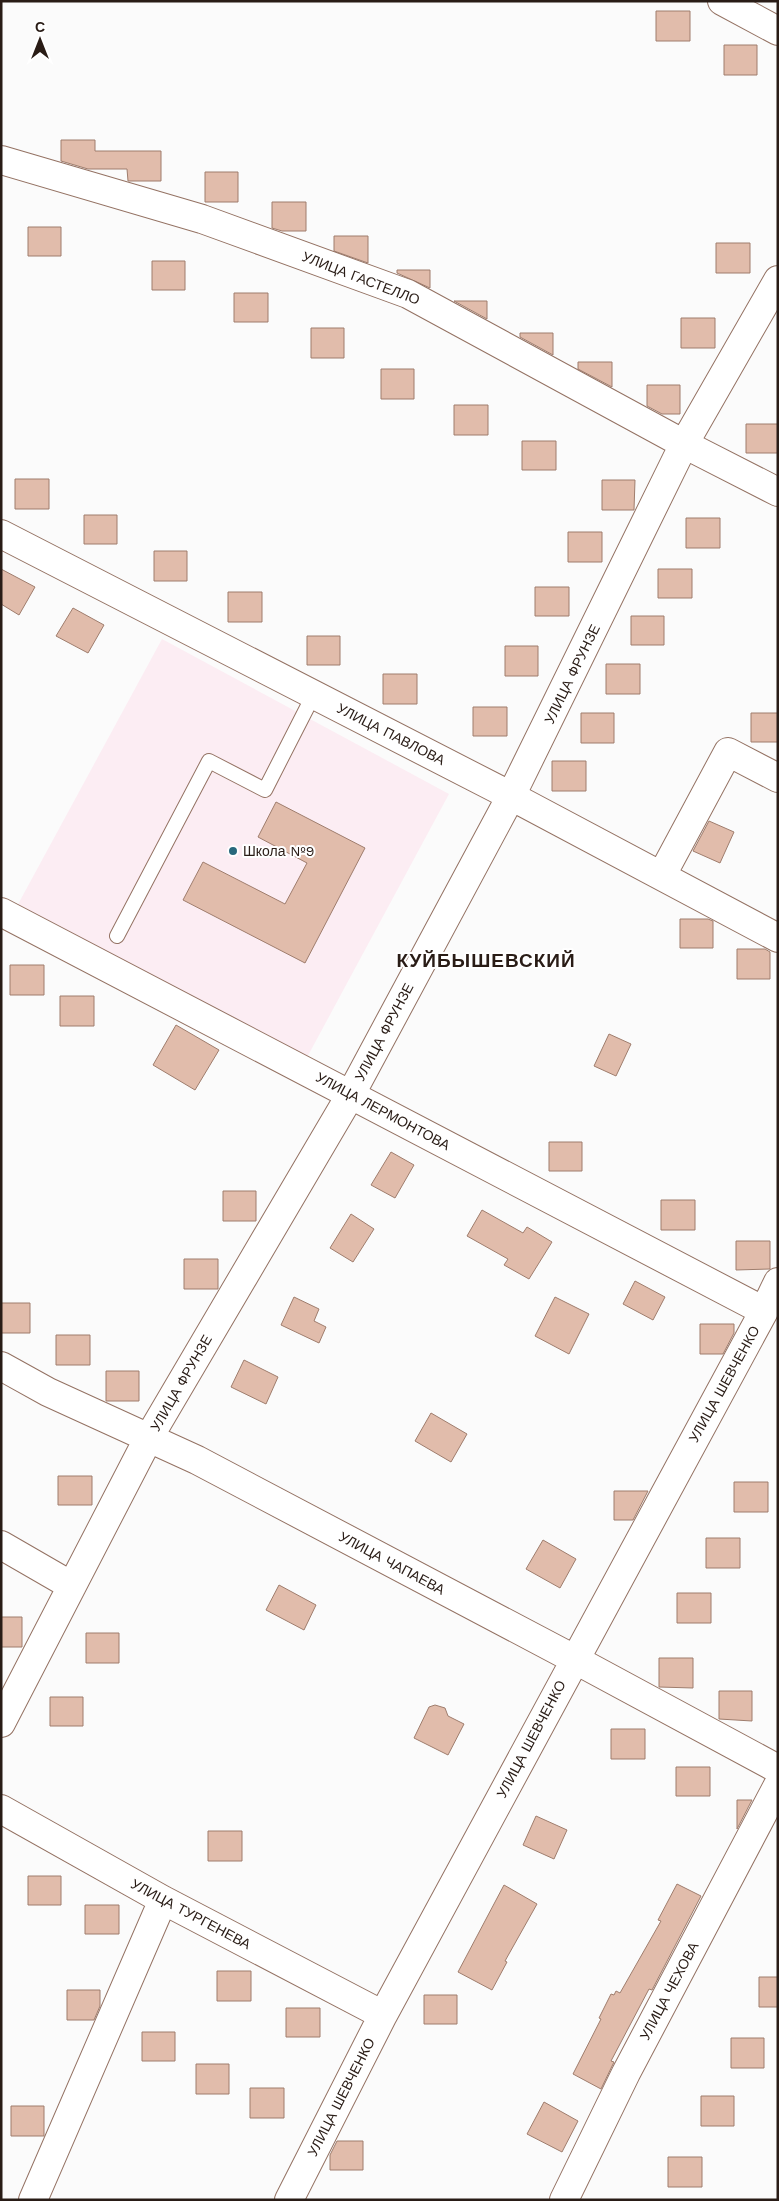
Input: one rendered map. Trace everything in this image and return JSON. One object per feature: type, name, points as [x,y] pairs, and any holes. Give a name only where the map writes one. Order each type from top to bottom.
[{"type":"street","points":[[722,1],[778,31]]},
{"type":"street","name":"УЛИЦА ГАСТЕЛЛО","points":[[1,160],[202,219],[408,294],[684,444],[778,492]]},
{"type":"street","name":"УЛИЦА ФРУНЗЕ","points":[[1,1722],[148,1439],[351,1094],[512,796],[684,444],[778,280]]},
{"type":"street","name":"УЛИЦА ПАВЛОВА","points":[[1,534],[512,796],[778,938]]},
{"type":"street","points":[[662,875],[728,752],[778,778]]},
{"type":"street","name":"УЛИЦА ЛЕРМОНТОВА","points":[[1,912],[764,1311]]},
{"type":"street","name":"УЛИЦА ШЕВЧЕНКО","points":[[289,2200],[383,2015],[778,1282]]},
{"type":"street","name":"УЛИЦА ЧАПАЕВА","points":[[1,1366],[48,1392],[197,1460],[778,1769]]},
{"type":"street","points":[[1,1545],[72,1586]]},
{"type":"street","name":"УЛИЦА ЧЕХОВА","points":[[564,2200],[626,2073],[778,1785]]},
{"type":"street","name":"УЛИЦА ТУРГЕНЕВА","points":[[1,1809],[163,1900],[383,2015]]},
{"type":"street","points":[[33,2200],[163,1900]]},
{"type":"lane","points":[[118,936],[209,761],[264,790],[314,694]]},
{"type":"shaded area","name":"Школа №9","points":[[162,639],[449,794],[304,1063],[16,908]]},
{"type":"building","points":[[656,11],[690,11],[690,41],[656,41]]},
{"type":"building","points":[[724,45],[757,45],[757,75],[724,75]]},
{"type":"building","points":[[61,140],[95,140],[95,151],[161,151],[161,181],[128,181],[127,169],[88,169],[61,161]]},
{"type":"building","points":[[205,172],[238,172],[238,202],[205,202]]},
{"type":"building","points":[[272,202],[306,202],[306,231],[282,231],[272,228]]},
{"type":"building","points":[[28,227],[61,227],[61,256],[28,256]]},
{"type":"building","points":[[334,236],[368,236],[368,263],[334,251]]},
{"type":"building","points":[[716,243],[750,243],[750,273],[716,273]]},
{"type":"building","points":[[152,261],[185,261],[185,290],[152,290]]},
{"type":"building","points":[[397,270],[430,270],[430,288],[397,273]]},
{"type":"building","points":[[234,293],[268,293],[268,322],[234,322]]},
{"type":"building","points":[[454,301],[487,301],[487,319]]},
{"type":"building","points":[[681,318],[715,318],[715,348],[681,348]]},
{"type":"building","points":[[311,328],[344,328],[344,358],[311,358]]},
{"type":"building","points":[[520,333],[553,333],[553,355],[520,337]]},
{"type":"building","points":[[578,362],[612,362],[612,387],[578,369]]},
{"type":"building","points":[[381,369],[414,369],[414,399],[381,399]]},
{"type":"building","points":[[647,385],[680,385],[680,414],[662,414],[647,406]]},
{"type":"building","points":[[454,405],[488,405],[488,435],[454,435]]},
{"type":"building","points":[[746,424],[778,424],[778,453],[746,453]]},
{"type":"building","points":[[522,441],[556,441],[556,470],[522,470]]},
{"type":"building","points":[[15,479],[49,479],[49,509],[15,509]]},
{"type":"building","points":[[602,480],[635,480],[634,510],[602,510]]},
{"type":"building","points":[[84,515],[117,515],[117,544],[84,544]]},
{"type":"building","points":[[686,518],[720,518],[720,548],[686,548]]},
{"type":"building","points":[[568,532],[602,532],[602,562],[568,562]]},
{"type":"building","points":[[154,551],[187,551],[187,581],[154,581]]},
{"type":"building","points":[[1,569],[35,587],[19,615],[1,604]]},
{"type":"building","points":[[658,569],[692,569],[692,598],[658,598]]},
{"type":"building","points":[[535,587],[569,587],[569,616],[535,616]]},
{"type":"building","points":[[228,592],[262,592],[262,622],[228,622]]},
{"type":"building","points":[[73,608],[104,625],[88,653],[56,636]]},
{"type":"building","points":[[631,616],[664,616],[664,645],[631,645]]},
{"type":"building","points":[[307,636],[340,636],[340,665],[307,665]]},
{"type":"building","points":[[505,646],[538,646],[538,676],[505,676]]},
{"type":"building","points":[[606,664],[640,664],[640,694],[606,694]]},
{"type":"building","points":[[383,674],[417,674],[417,704],[383,704]]},
{"type":"building","points":[[473,707],[507,707],[507,736],[473,736]]},
{"type":"building","points":[[581,713],[614,713],[614,743],[581,743]]},
{"type":"building","points":[[751,713],[778,713],[778,742],[751,742]]},
{"type":"building","points":[[552,761],[586,761],[586,791],[552,791]]},
{"type":"building","points":[[276,802],[365,848],[305,963],[183,900],[203,862],[285,904],[307,863],[258,837]]},
{"type":"building","points":[[709,821],[734,832],[720,863],[693,851]]},
{"type":"building","points":[[680,919],[708,919],[713,921],[713,948],[680,948]]},
{"type":"building","points":[[737,949],[765,949],[770,952],[770,979],[737,979]]},
{"type":"building","points":[[10,965],[44,965],[44,995],[10,995]]},
{"type":"building","points":[[60,996],[94,996],[94,1026],[60,1026]]},
{"type":"building","points":[[176,1025],[219,1050],[195,1090],[153,1065]]},
{"type":"building","points":[[609,1034],[631,1044],[616,1076],[594,1066]]},
{"type":"building","points":[[549,1142],[582,1142],[582,1171],[549,1171]]},
{"type":"building","points":[[391,1152],[414,1165],[395,1198],[371,1185]]},
{"type":"building","points":[[223,1191],[256,1191],[256,1221],[223,1221]]},
{"type":"building","points":[[661,1200],[695,1200],[695,1230],[661,1230]]},
{"type":"building","points":[[482,1210],[523,1233],[527,1227],[552,1242],[529,1279],[504,1265],[508,1259],[467,1236]]},
{"type":"building","points":[[351,1214],[374,1229],[353,1262],[330,1248]]},
{"type":"building","points":[[736,1241],[770,1241],[770,1269],[736,1270]]},
{"type":"building","points":[[184,1259],[218,1259],[218,1289],[184,1289]]},
{"type":"building","points":[[635,1281],[665,1297],[653,1320],[623,1304]]},
{"type":"building","points":[[294,1297],[319,1309],[314,1321],[326,1327],[319,1343],[281,1325]]},
{"type":"building","points":[[555,1297],[589,1314],[569,1354],[535,1336]]},
{"type":"building","points":[[1,1303],[30,1303],[30,1333],[1,1333]]},
{"type":"building","points":[[700,1324],[734,1324],[734,1333],[723,1354],[700,1354]]},
{"type":"building","points":[[56,1335],[90,1335],[90,1365],[56,1365]]},
{"type":"building","points":[[244,1360],[278,1377],[266,1404],[231,1387]]},
{"type":"building","points":[[106,1371],[139,1371],[139,1401],[106,1401]]},
{"type":"building","points":[[431,1413],[467,1434],[451,1462],[415,1441]]},
{"type":"building","points":[[58,1476],[92,1476],[92,1505],[58,1505]]},
{"type":"building","points":[[734,1482],[768,1482],[768,1512],[734,1512]]},
{"type":"building","points":[[614,1491],[648,1491],[633,1520],[614,1520]]},
{"type":"building","points":[[706,1538],[740,1538],[740,1568],[706,1568]]},
{"type":"building","points":[[543,1540],[576,1559],[560,1588],[526,1569]]},
{"type":"building","points":[[279,1585],[316,1605],[304,1630],[266,1610]]},
{"type":"building","points":[[677,1593],[711,1593],[711,1623],[677,1623]]},
{"type":"building","points":[[1,1617],[22,1617],[22,1647],[1,1647]]},
{"type":"building","points":[[86,1633],[119,1633],[119,1663],[86,1663]]},
{"type":"building","points":[[659,1658],[693,1658],[693,1688],[659,1687]]},
{"type":"building","points":[[719,1691],[752,1691],[752,1721],[719,1719]]},
{"type":"building","points":[[50,1697],[83,1697],[83,1726],[50,1726]]},
{"type":"building","points":[[435,1705],[445,1708],[448,1716],[464,1724],[448,1755],[414,1738],[429,1707]]},
{"type":"building","points":[[611,1729],[645,1729],[645,1759],[611,1759]]},
{"type":"building","points":[[676,1767],[710,1767],[710,1796],[676,1796]]},
{"type":"building","points":[[737,1800],[752,1800],[737,1829]]},
{"type":"building","points":[[536,1816],[567,1830],[554,1859],[523,1845]]},
{"type":"building","points":[[208,1831],[242,1831],[242,1861],[208,1861]]},
{"type":"building","points":[[28,1876],[61,1876],[61,1905],[28,1905]]},
{"type":"building","points":[[677,1884],[701,1896],[652,1990],[649,1989],[611,2061],[614,2062],[601,2089],[573,2074],[601,2019],[599,2018],[611,1994],[614,1995],[616,1991],[620,1993],[661,1921],[658,1920]]},
{"type":"building","points":[[504,1885],[537,1904],[505,1961],[507,1962],[492,1990],[458,1972]]},
{"type":"building","points":[[85,1905],[119,1905],[119,1934],[85,1934]]},
{"type":"building","points":[[217,1971],[251,1971],[251,2001],[217,2001]]},
{"type":"building","points":[[759,1977],[778,1977],[778,2007],[759,2007]]},
{"type":"building","points":[[67,1990],[100,1990],[100,2006],[94,2020],[67,2020]]},
{"type":"building","points":[[424,1995],[457,1995],[457,2024],[424,2024]]},
{"type":"building","points":[[286,2008],[320,2008],[320,2037],[286,2037]]},
{"type":"building","points":[[142,2032],[175,2032],[175,2061],[142,2061]]},
{"type":"building","points":[[731,2038],[764,2038],[764,2068],[731,2068]]},
{"type":"building","points":[[196,2064],[229,2064],[229,2094],[196,2094]]},
{"type":"building","points":[[250,2088],[284,2088],[284,2118],[250,2118]]},
{"type":"building","points":[[701,2096],[734,2096],[734,2126],[701,2126]]},
{"type":"building","points":[[544,2102],[578,2121],[562,2152],[527,2134]]},
{"type":"building","points":[[11,2106],[44,2106],[44,2136],[11,2136]]},
{"type":"building","points":[[337,2141],[363,2141],[363,2170],[330,2170],[330,2155]]},
{"type":"building","points":[[668,2157],[702,2157],[702,2187],[668,2187]]},
{"type":"place","name":"Школа №9","points":[[233,851]]},
{"type":"district","name":"КУЙБЫШЕВСКИЙ","points":[[486,960]]}]
